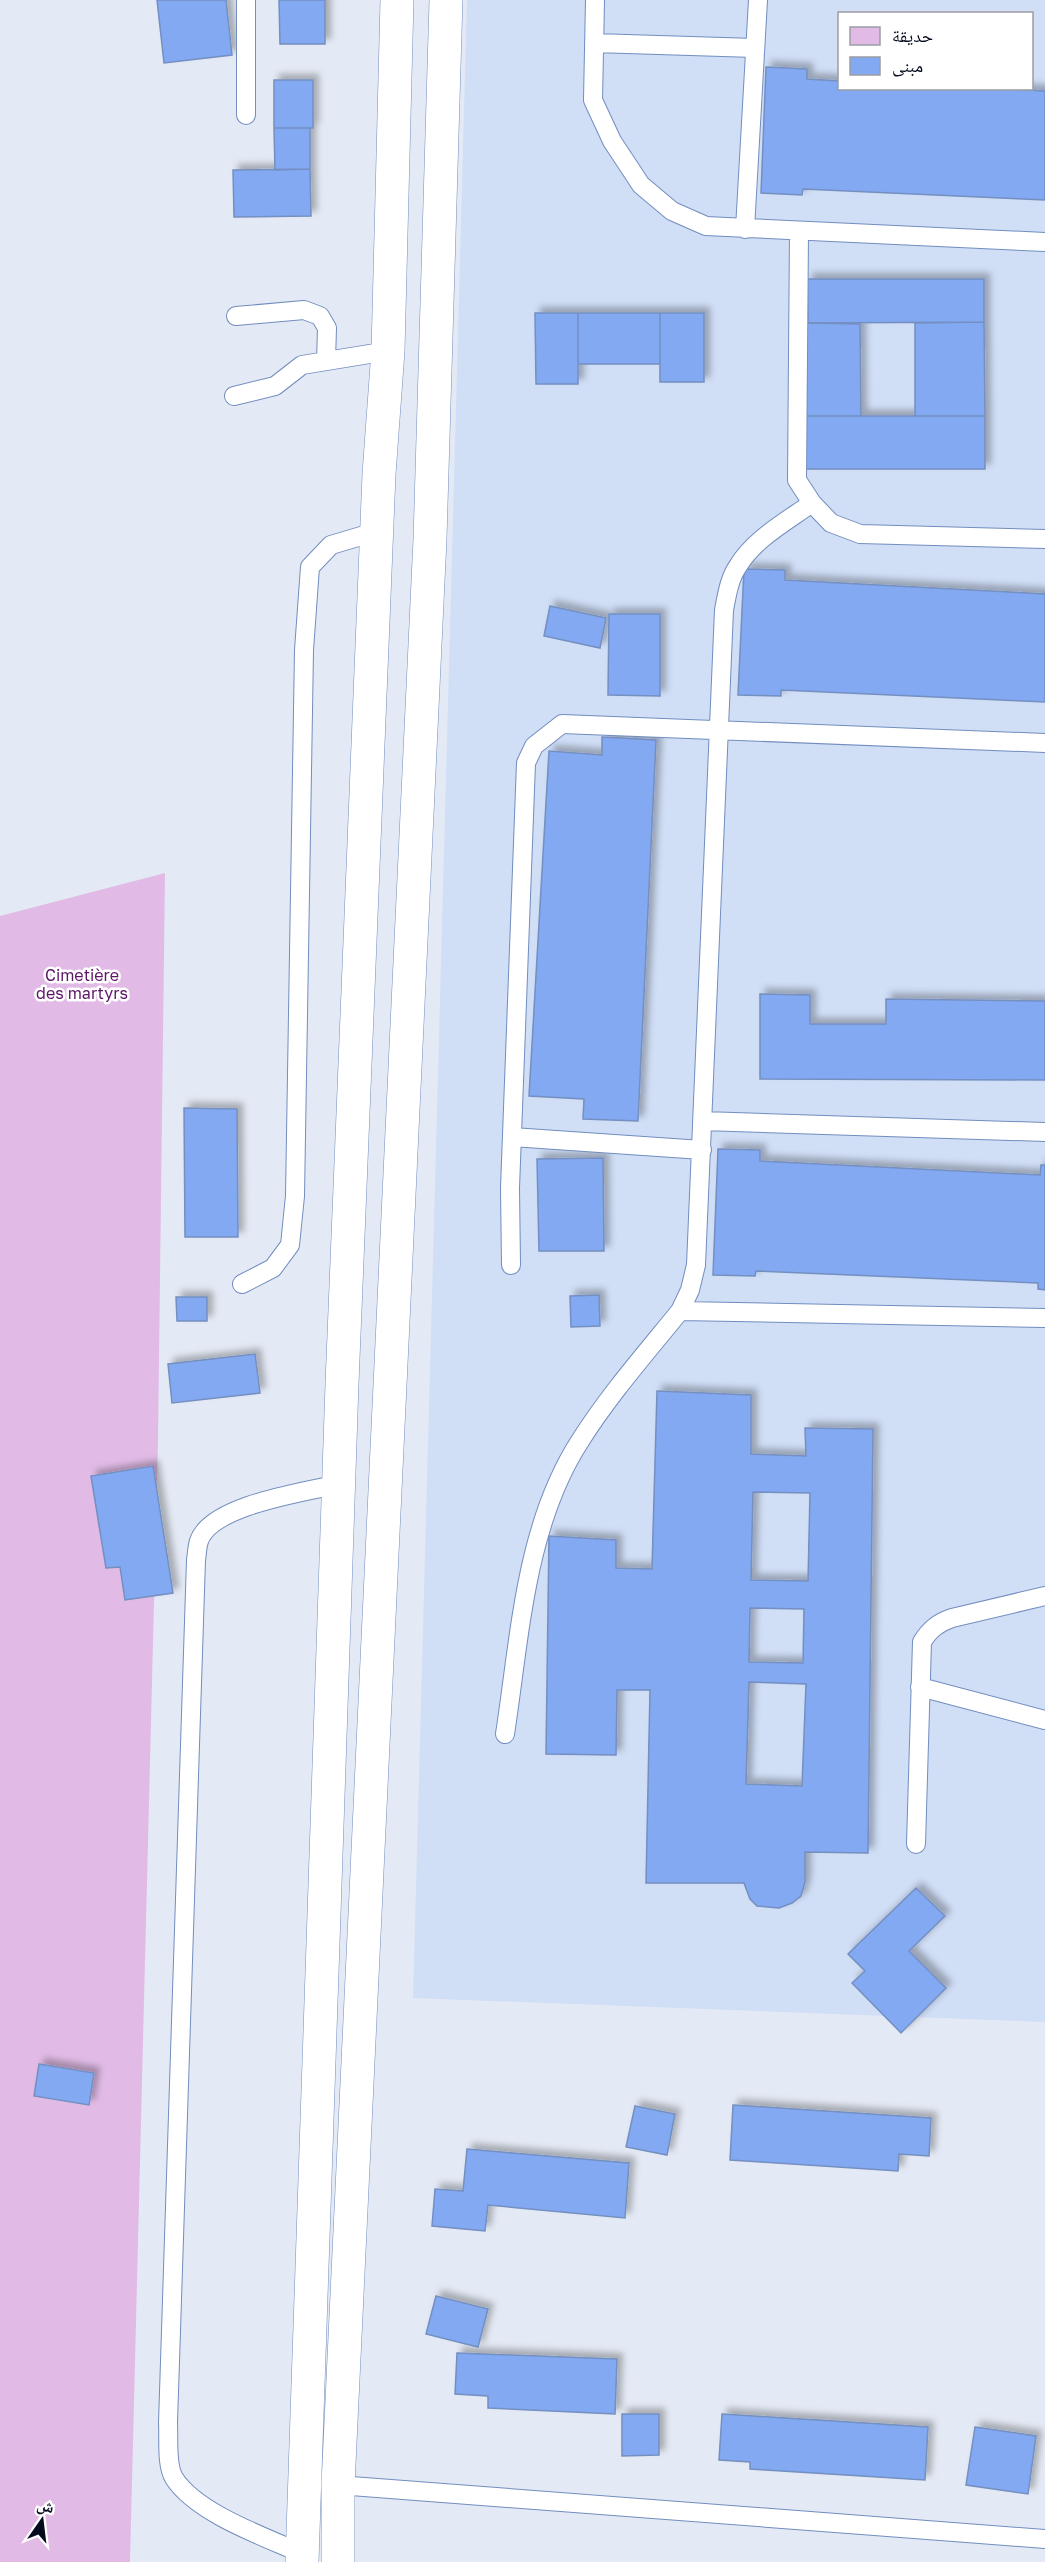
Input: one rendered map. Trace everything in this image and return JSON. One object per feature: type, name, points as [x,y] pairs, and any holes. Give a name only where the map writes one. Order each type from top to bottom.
[{"type":"highway","points":[[302,2558],[365,801],[379,474],[388,351],[397,0]]},
{"type":"highway","points":[[338,2562],[338,2485],[430,551],[446,0]]},
{"type":"lane","points":[[246,0],[246,115]]},
{"type":"lane","points":[[595,0],[593,100],[612,141],[641,185],[672,211],[706,226],[1045,242]]},
{"type":"lane","points":[[745,229],[758,0]]},
{"type":"lane","points":[[594,43],[755,48]]},
{"type":"lane","points":[[799,231],[797,480],[812,503],[831,524],[860,534],[1045,539]]},
{"type":"lane","points":[[236,315],[304,310],[320,316],[327,328],[326,362]]},
{"type":"lane","points":[[234,396],[275,386],[302,365],[388,351]]},
{"type":"lane","points":[[505,1734],[534,1547],[551,1498],[579,1442],[680,1311],[690,1290],[696,1265],[702,1150],[724,610],[728,588],[738,566],[755,545],[812,503]]},
{"type":"lane","points":[[242,1284],[273,1268],[290,1245],[295,1196],[304,650],[310,567],[331,545],[378,531]]},
{"type":"lane","points":[[511,1265],[510,1188],[526,763],[534,746],[562,724],[1045,743]]},
{"type":"lane","points":[[703,1121],[1045,1132]]},
{"type":"lane","points":[[513,1137],[702,1150]]},
{"type":"lane","points":[[680,1311],[1045,1318]]},
{"type":"lane","points":[[302,2558],[212,2512],[190,2496],[172,2476],[168,2423],[195,1572],[199,1540],[210,1526],[230,1512],[273,1499],[339,1484]]},
{"type":"lane","points":[[916,1844],[922,1642],[928,1631],[938,1623],[1045,1596]]},
{"type":"lane","points":[[920,1687],[1045,1720]]},
{"type":"lane","points":[[338,2485],[1045,2539]]},
{"type":"shaded area","points":[[467,0],[1045,0],[1045,2022],[413,1998]]},
{"type":"green space","name":"Cimetière des martyrs","points":[[165,873],[158,1442],[130,2562],[0,2562],[0,916]]},
{"type":"building","points":[[157,0],[226,0],[232,55],[164,63]]},
{"type":"building","points":[[279,0],[325,0],[325,44],[280,44]]},
{"type":"building","points":[[766,67],[807,69],[807,79],[838,81],[838,90],[1045,91],[1045,200],[803,189],[802,195],[761,193]]},
{"type":"building","points":[[274,80],[313,80],[313,128],[274,128]]},
{"type":"building","points":[[274,128],[310,128],[310,169],[275,170]]},
{"type":"building","points":[[310,169],[311,216],[234,217],[233,170]]},
{"type":"building","points":[[807,279],[984,279],[984,322],[808,323]]},
{"type":"building","points":[[535,313],[578,313],[578,384],[536,384]]},
{"type":"building","points":[[578,313],[660,313],[660,364],[578,364]]},
{"type":"building","points":[[660,313],[704,313],[704,382],[660,382]]},
{"type":"building","points":[[984,322],[985,416],[915,416],[915,323]]},
{"type":"building","points":[[806,323],[860,324],[861,416],[806,416]]},
{"type":"building","points":[[806,416],[985,416],[985,469],[806,469]]},
{"type":"building","points":[[744,569],[785,570],[785,580],[1045,594],[1045,702],[781,690],[781,696],[738,695]]},
{"type":"building","points":[[550,606],[606,618],[600,648],[544,636]]},
{"type":"building","points":[[609,614],[660,614],[660,696],[608,695]]},
{"type":"building","points":[[602,737],[656,740],[638,1121],[583,1119],[584,1099],[529,1096],[549,751],[602,755]]},
{"type":"building","points":[[760,994],[810,995],[810,1024],[886,1024],[886,999],[1045,1001],[1045,1080],[760,1079]]},
{"type":"building","points":[[184,1108],[237,1109],[238,1237],[185,1237]]},
{"type":"building","points":[[718,1149],[760,1150],[760,1161],[1040,1175],[1041,1165],[1045,1165],[1045,1290],[1038,1289],[1038,1283],[756,1271],[755,1276],[713,1275]]},
{"type":"building","points":[[603,1158],[604,1251],[539,1251],[537,1159]]},
{"type":"building","points":[[599,1295],[600,1326],[571,1327],[570,1296]]},
{"type":"building","points":[[176,1297],[207,1297],[207,1321],[177,1321]]},
{"type":"building","points":[[255,1354],[260,1393],[172,1403],[168,1364]]},
{"type":"building","points":[[657,1391],[751,1395],[751,1454],[806,1456],[805,1428],[873,1429],[868,1853],[805,1852],[805,1882],[801,1896],[792,1903],[779,1908],[757,1906],[750,1899],[744,1883],[646,1883],[650,1690],[617,1690],[616,1755],[546,1754],[549,1536],[616,1540],[616,1568],[652,1569]],"holes":[[[753,1492],[810,1493],[808,1581],[751,1580]],[[750,1608],[804,1609],[803,1663],[749,1662]],[[749,1682],[806,1684],[802,1786],[746,1784]]]},
{"type":"building","points":[[153,1466],[173,1593],[125,1600],[120,1567],[106,1568],[91,1476]]},
{"type":"building","points":[[916,1888],[945,1916],[909,1951],[946,1988],[901,2033],[852,1983],[865,1971],[848,1954]]},
{"type":"building","points":[[39,2064],[94,2073],[89,2105],[34,2096]]},
{"type":"building","points":[[733,2105],[931,2118],[929,2156],[899,2154],[898,2171],[730,2160]]},
{"type":"building","points":[[635,2106],[675,2114],[667,2155],[626,2147]]},
{"type":"building","points":[[467,2149],[629,2163],[625,2218],[488,2205],[485,2231],[432,2226],[435,2189],[463,2191]]},
{"type":"building","points":[[436,2296],[488,2309],[478,2347],[426,2334]]},
{"type":"building","points":[[457,2353],[617,2359],[615,2414],[488,2408],[488,2396],[455,2394]]},
{"type":"building","points":[[622,2414],[659,2414],[659,2455],[622,2456]]},
{"type":"building","points":[[722,2414],[928,2427],[925,2480],[750,2469],[750,2462],[719,2460]]},
{"type":"building","points":[[975,2427],[1036,2436],[1028,2494],[966,2485]]}]
